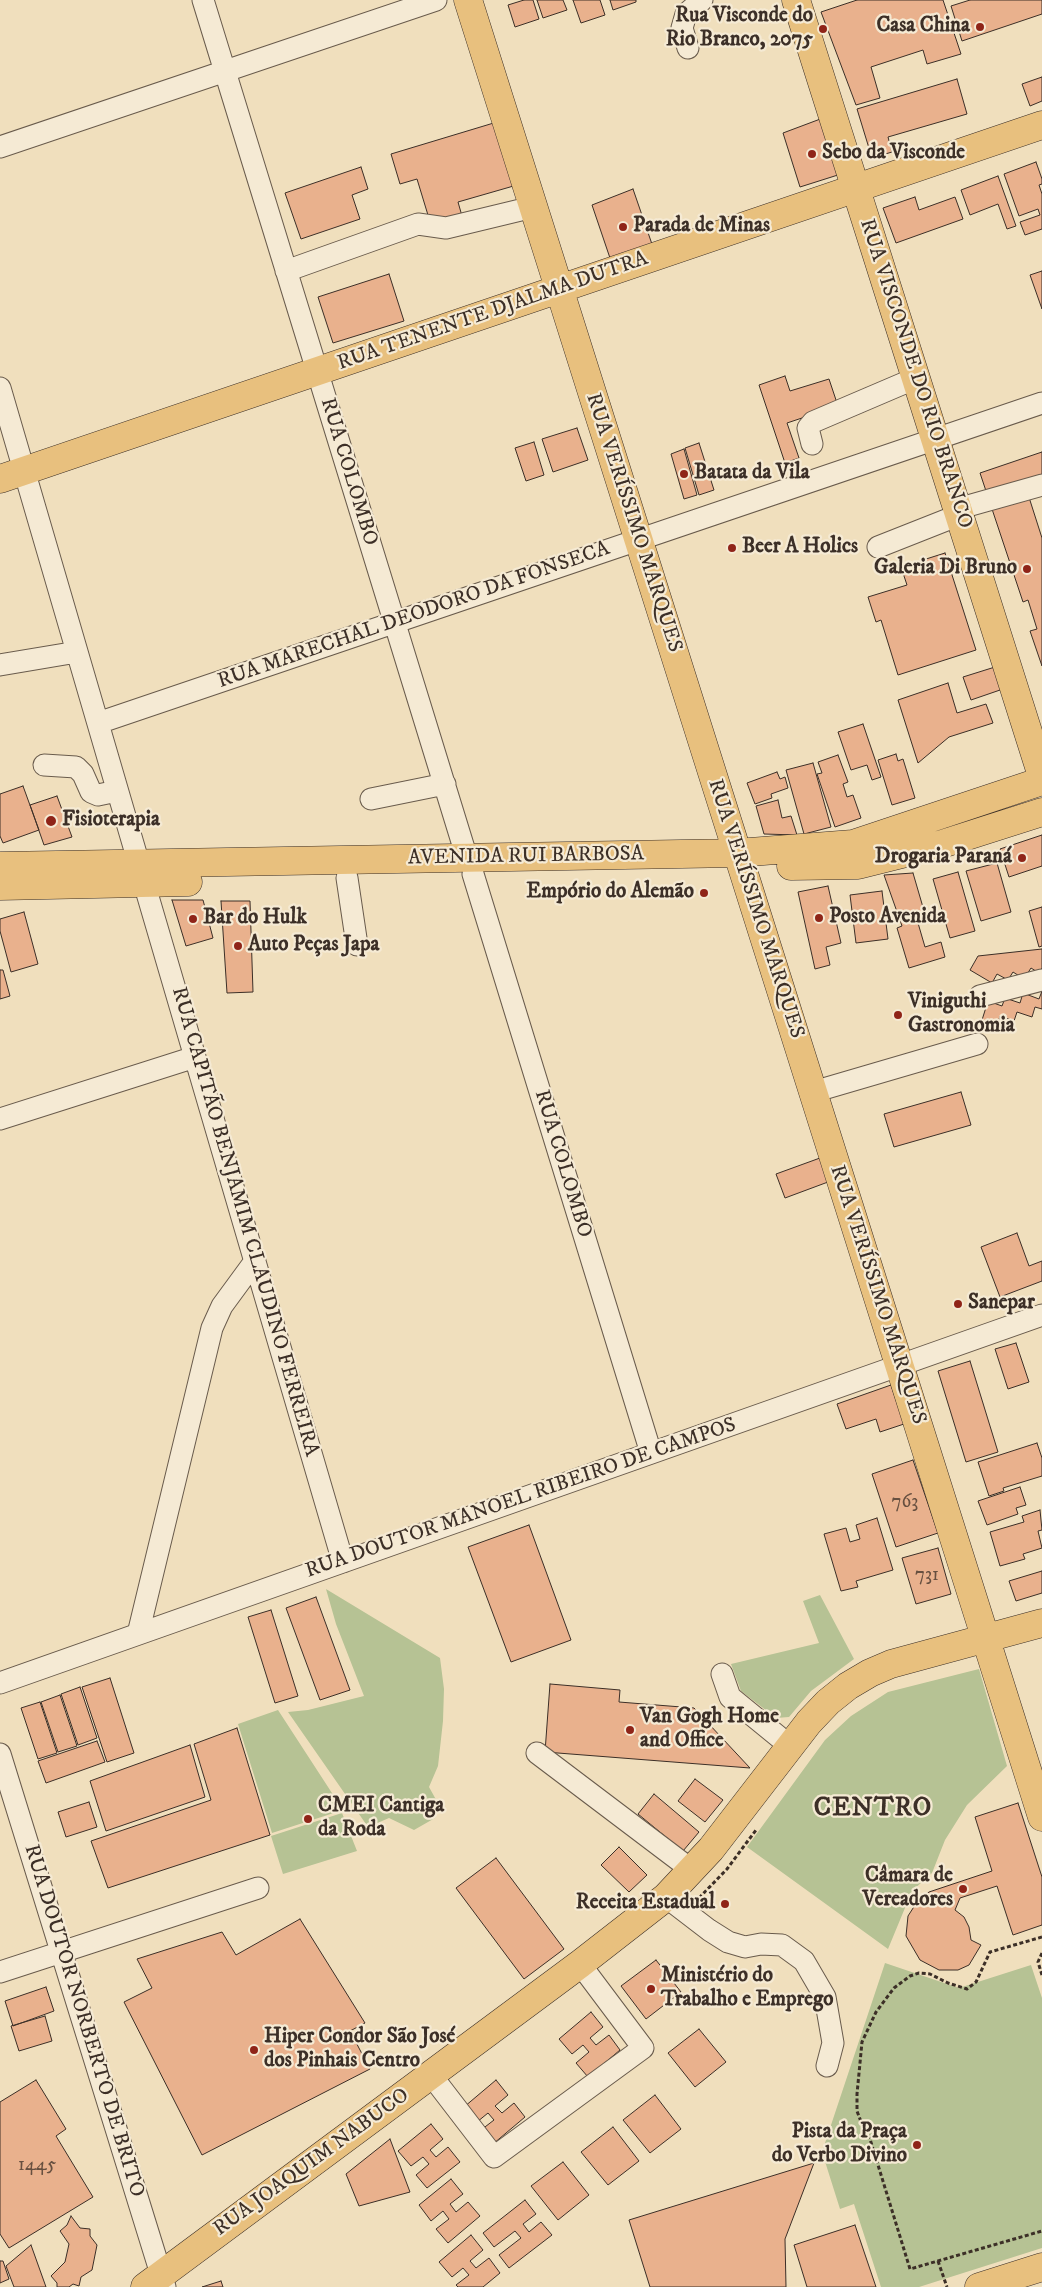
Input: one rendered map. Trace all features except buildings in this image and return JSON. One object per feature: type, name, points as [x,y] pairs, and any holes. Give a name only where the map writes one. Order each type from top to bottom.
[{"type":"main road","name":"RUA VERÍSSIMO MARQUES","points":[[468,0],[1042,1817]]},
{"type":"main road","name":"RUA VISCONDE DO RIO BRANCO","points":[[796,0],[1042,776]]},
{"type":"main road","name":"RUA TENENTE DJALMA DUTRA","points":[[12,475],[1042,126]]},
{"type":"main road","name":"AVENIDA RUI BARBOSA","points":[[740,860],[853,844],[1042,781]]},
{"type":"main road","name":"AVENIDA RUI BARBOSA","points":[[0,886],[142,873],[740,860],[858,865],[942,844],[1042,812]]},
{"type":"main road","name":"AVENIDA RUI BARBOSA","points":[[0,866],[142,873],[347,878],[470,866]]},
{"type":"main road","name":"RUA JOAQUIM NABUCO","points":[[157,2283],[580,1964],[676,1904],[693,1871],[790,1746],[828,1702],[848,1686],[870,1673],[891,1664],[1042,1623]]},
{"type":"main road","points":[[979,2287],[1042,2267]]},
{"type":"street","name":"RUA COLOMBO","points":[[203,0],[652,1453]]},
{"type":"street","points":[[0,146],[436,0]]},
{"type":"street","points":[[688,48],[682,28],[686,14],[702,0]]},
{"type":"street","points":[[286,271],[418,224],[446,228],[533,207]]},
{"type":"street","points":[[812,444],[808,428],[813,422],[916,378]]},
{"type":"street","name":"RUA CAPITÃO BENJAMIM CLAUDINO FERREIRA","points":[[0,388],[12,475],[77,652],[343,1562]]},
{"type":"street","name":"RUA MARECHAL DEODORO DA FONSECA","points":[[98,723],[1042,403]]},
{"type":"street","points":[[878,547],[958,512],[1042,485]]},
{"type":"street","points":[[0,665],[77,652]]},
{"type":"street","points":[[44,765],[76,767],[83,774],[91,792],[98,795],[117,791]]},
{"type":"street","points":[[371,799],[445,784]]},
{"type":"street","points":[[347,878],[357,945]]},
{"type":"street","points":[[980,996],[1042,980]]},
{"type":"street","points":[[813,1092],[977,1044]]},
{"type":"street","points":[[0,1119],[196,1058]]},
{"type":"street","points":[[138,1634],[212,1328],[222,1306],[255,1261]]},
{"type":"street","name":"RUA DOUTOR MANOEL RIBEIRO DE CAMPOS","points":[[0,1683],[1042,1315]]},
{"type":"street","points":[[722,1674],[730,1697],[790,1746]]},
{"type":"street","points":[[537,1753],[693,1871]]},
{"type":"street","name":"RUA DOUTOR NORBERTO DE BRITO","points":[[0,1754],[61,1952],[157,2283]]},
{"type":"street","points":[[0,1972],[258,1888]]},
{"type":"street","points":[[676,1904],[728,1942],[745,1947],[761,1944],[782,1945],[804,1961],[825,1997],[833,2043],[827,2066]]},
{"type":"street","points":[[432,2075],[494,2157],[643,2048],[580,1964]]},
{"type":"path","points":[[676,1904],[727,1869],[757,1829]]},
{"type":"path","points":[[1042,1937],[990,1952],[976,1982],[967,1989],[948,1983],[930,1974],[919,1973],[910,1976],[894,1988],[876,2012],[862,2042],[857,2111],[863,2128],[870,2138],[910,2269],[1042,2231]]},
{"type":"path","points":[[1042,1953],[1038,1962],[1042,1975]]},
{"type":"path","points":[[938,2261],[947,2287]]},
{"type":"green space","points":[[326,1589],[440,1658],[444,1689],[443,1721],[438,1766],[429,1787],[439,1805],[435,1818],[414,1830],[389,1818],[368,1827],[288,1712],[308,1710],[364,1696],[336,1624]]},
{"type":"green space","points":[[820,1595],[854,1659],[811,1691],[789,1717],[776,1718],[741,1691],[731,1664],[819,1643],[803,1601]]},
{"type":"green space","points":[[979,1669],[1007,1766],[967,1805],[945,1840],[932,1873],[912,1891],[888,1949],[747,1847],[825,1740],[851,1716],[888,1692]]},
{"type":"green space","points":[[278,1710],[343,1810],[272,1833],[238,1724]]},
{"type":"green space","points":[[342,1813],[357,1851],[283,1874],[271,1836]]},
{"type":"green space","points":[[885,1963],[959,1988],[1031,1965],[1042,1998],[1042,2248],[919,2287],[881,2287],[854,2204],[840,2209],[822,2152]]},
{"type":"place","name":"Casa China","points":[[980,27]]},
{"type":"place","name":"Rua Visconde do Rio Branco, 2075","points":[[823,29]]},
{"type":"place","name":"Sebo da Visconde","points":[[812,154]]},
{"type":"place","name":"Parada de Minas","points":[[623,227]]},
{"type":"place","name":"Batata da Vila","points":[[684,474]]},
{"type":"place","name":"Beer A Holics","points":[[732,548]]},
{"type":"place","name":"Galeria Di Bruno","points":[[1027,569]]},
{"type":"place","name":"Fisioterapia","points":[[51,821]]},
{"type":"place","name":"Drogaria Paraná","points":[[1022,858]]},
{"type":"place","name":"Empório do Alemão","points":[[704,893]]},
{"type":"place","name":"Posto Avenida","points":[[819,918]]},
{"type":"place","name":"Bar do Hulk","points":[[193,919]]},
{"type":"place","name":"Auto Peças Japa","points":[[238,946]]},
{"type":"place","name":"Viniguthi Gastronomia","points":[[898,1015]]},
{"type":"place","name":"Sanepar","points":[[958,1304]]},
{"type":"place","name":"Van Gogh Home and Office","points":[[630,1730]]},
{"type":"place","name":"CMEI Cantiga da Roda","points":[[308,1819]]},
{"type":"place","name":"Câmara de Vereadores","points":[[963,1889]]},
{"type":"place","name":"Receita Estadual","points":[[725,1904]]},
{"type":"place","name":"Ministério do Trabalho e Emprego","points":[[651,1989]]},
{"type":"place","name":"Hiper Condor São José dos Pinhais Centro","points":[[254,2050]]},
{"type":"place","name":"Pista da Praça do Verbo Divino","points":[[917,2145]]},
{"type":"district","name":"CENTRO","points":[[873,1810]]}]
